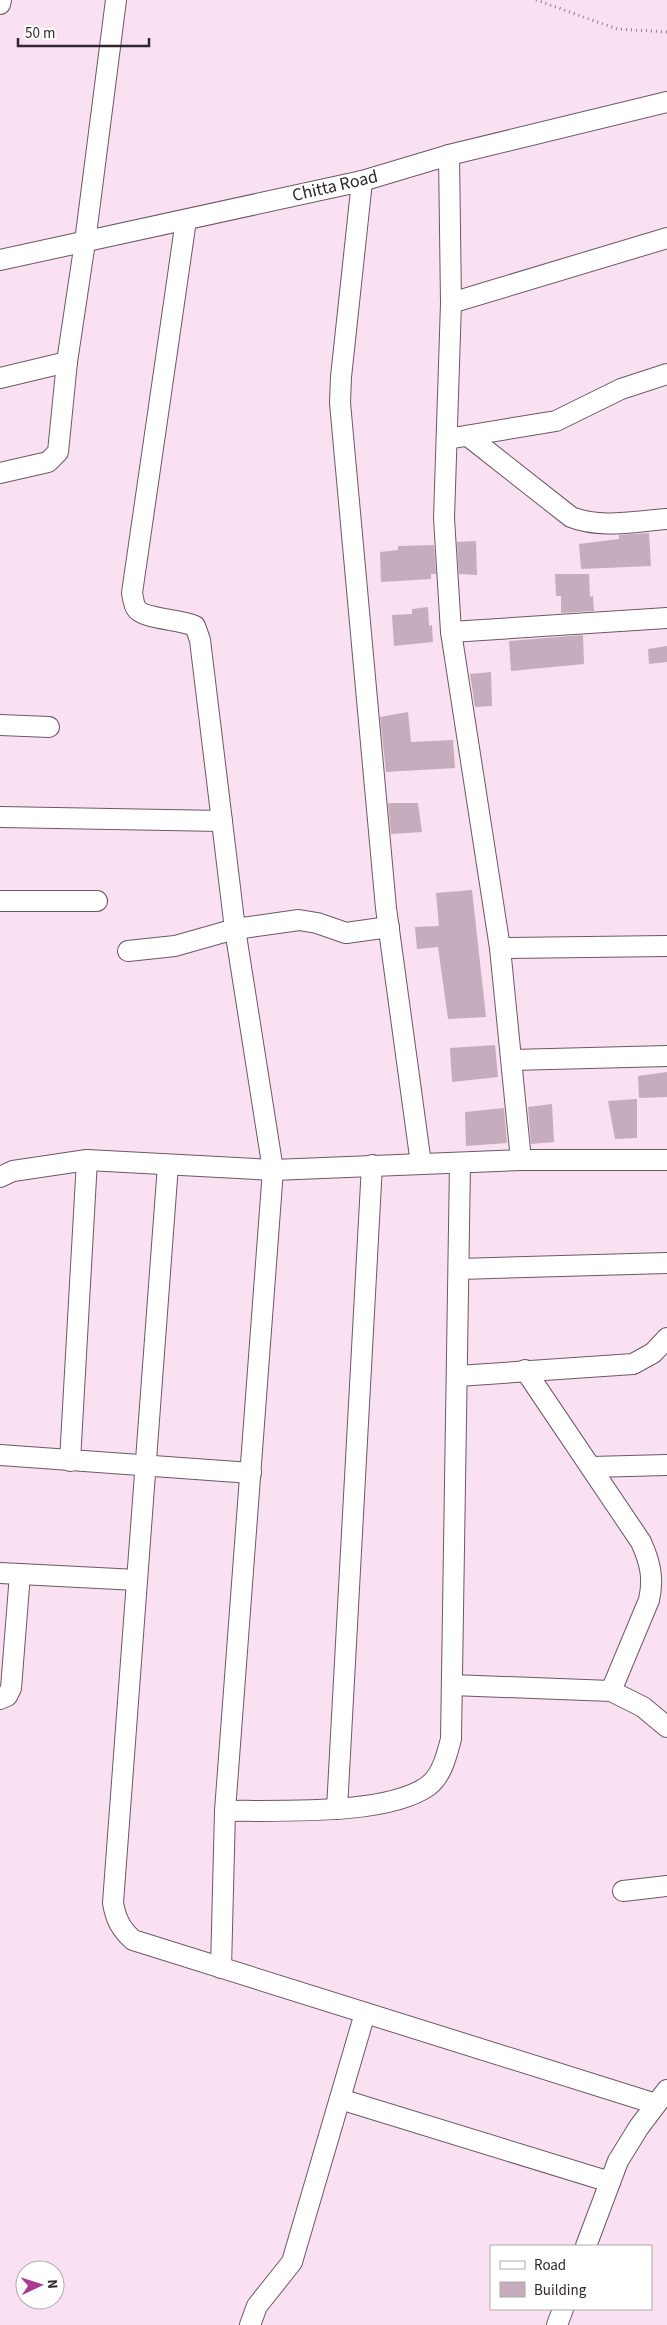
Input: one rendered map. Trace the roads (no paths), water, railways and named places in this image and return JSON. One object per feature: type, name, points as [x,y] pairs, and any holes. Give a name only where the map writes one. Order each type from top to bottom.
[{"type":"street","points":[[0,4],[1,0]]},
{"type":"street","points":[[0,473],[48,462],[58,452],[67,362],[85,242],[116,0]]},
{"type":"street","name":"Chitta Road","points":[[0,260],[362,180],[449,155],[667,102]]},
{"type":"street","points":[[449,155],[451,304],[444,518],[452,632],[500,948],[521,1160]]},
{"type":"street","points":[[362,180],[341,377],[340,403],[389,927],[421,1164]]},
{"type":"street","points":[[186,220],[132,593],[135,608],[142,615],[184,621],[194,626],[200,640],[235,929],[273,1170],[225,1811],[221,1968]]},
{"type":"street","points":[[451,304],[667,238]]},
{"type":"street","points":[[0,378],[67,362]]},
{"type":"street","points":[[447,439],[556,421],[621,389],[667,374]]},
{"type":"street","points":[[468,436],[571,517],[597,524],[667,519]]},
{"type":"street","points":[[452,632],[667,618]]},
{"type":"street","points":[[0,725],[48,726]]},
{"type":"street","points":[[0,816],[222,821]]},
{"type":"street","points":[[0,901],[97,901]]},
{"type":"street","points":[[128,951],[175,946],[235,929],[299,920],[317,923],[346,933],[389,927]]},
{"type":"street","points":[[500,948],[667,946]]},
{"type":"street","points":[[512,1060],[667,1056]]},
{"type":"street","points":[[0,1176],[13,1170],[87,1160],[273,1170],[521,1160],[667,1160]]},
{"type":"street","points":[[70,1461],[87,1160]]},
{"type":"street","points":[[225,1811],[337,1809],[400,1800],[430,1785],[444,1762],[451,1739],[460,1163]]},
{"type":"street","points":[[168,1165],[113,1903],[116,1919],[122,1930],[133,1940],[365,2013],[661,2097],[618,2161],[586,2245]]},
{"type":"street","points":[[337,1809],[372,1165]]},
{"type":"street","points":[[459,1269],[667,1263]]},
{"type":"street","points":[[458,1376],[633,1364],[654,1353],[667,1338]]},
{"type":"street","points":[[525,1370],[642,1542],[650,1564],[653,1584],[649,1600],[611,1691]]},
{"type":"street","points":[[0,1455],[250,1474]]},
{"type":"street","points":[[591,1467],[667,1465]]},
{"type":"street","points":[[0,1573],[137,1580]]},
{"type":"street","points":[[0,1699],[7,1696],[11,1688],[20,1574]]},
{"type":"street","points":[[452,1685],[611,1691],[643,1706],[667,1727]]},
{"type":"street","points":[[623,1891],[667,1886]]},
{"type":"street","points":[[250,2325],[257,2306],[292,2262],[365,2013]]},
{"type":"street","points":[[340,2098],[610,2182]]},
{"type":"street","points":[[557,2325],[563,2310]]}]
